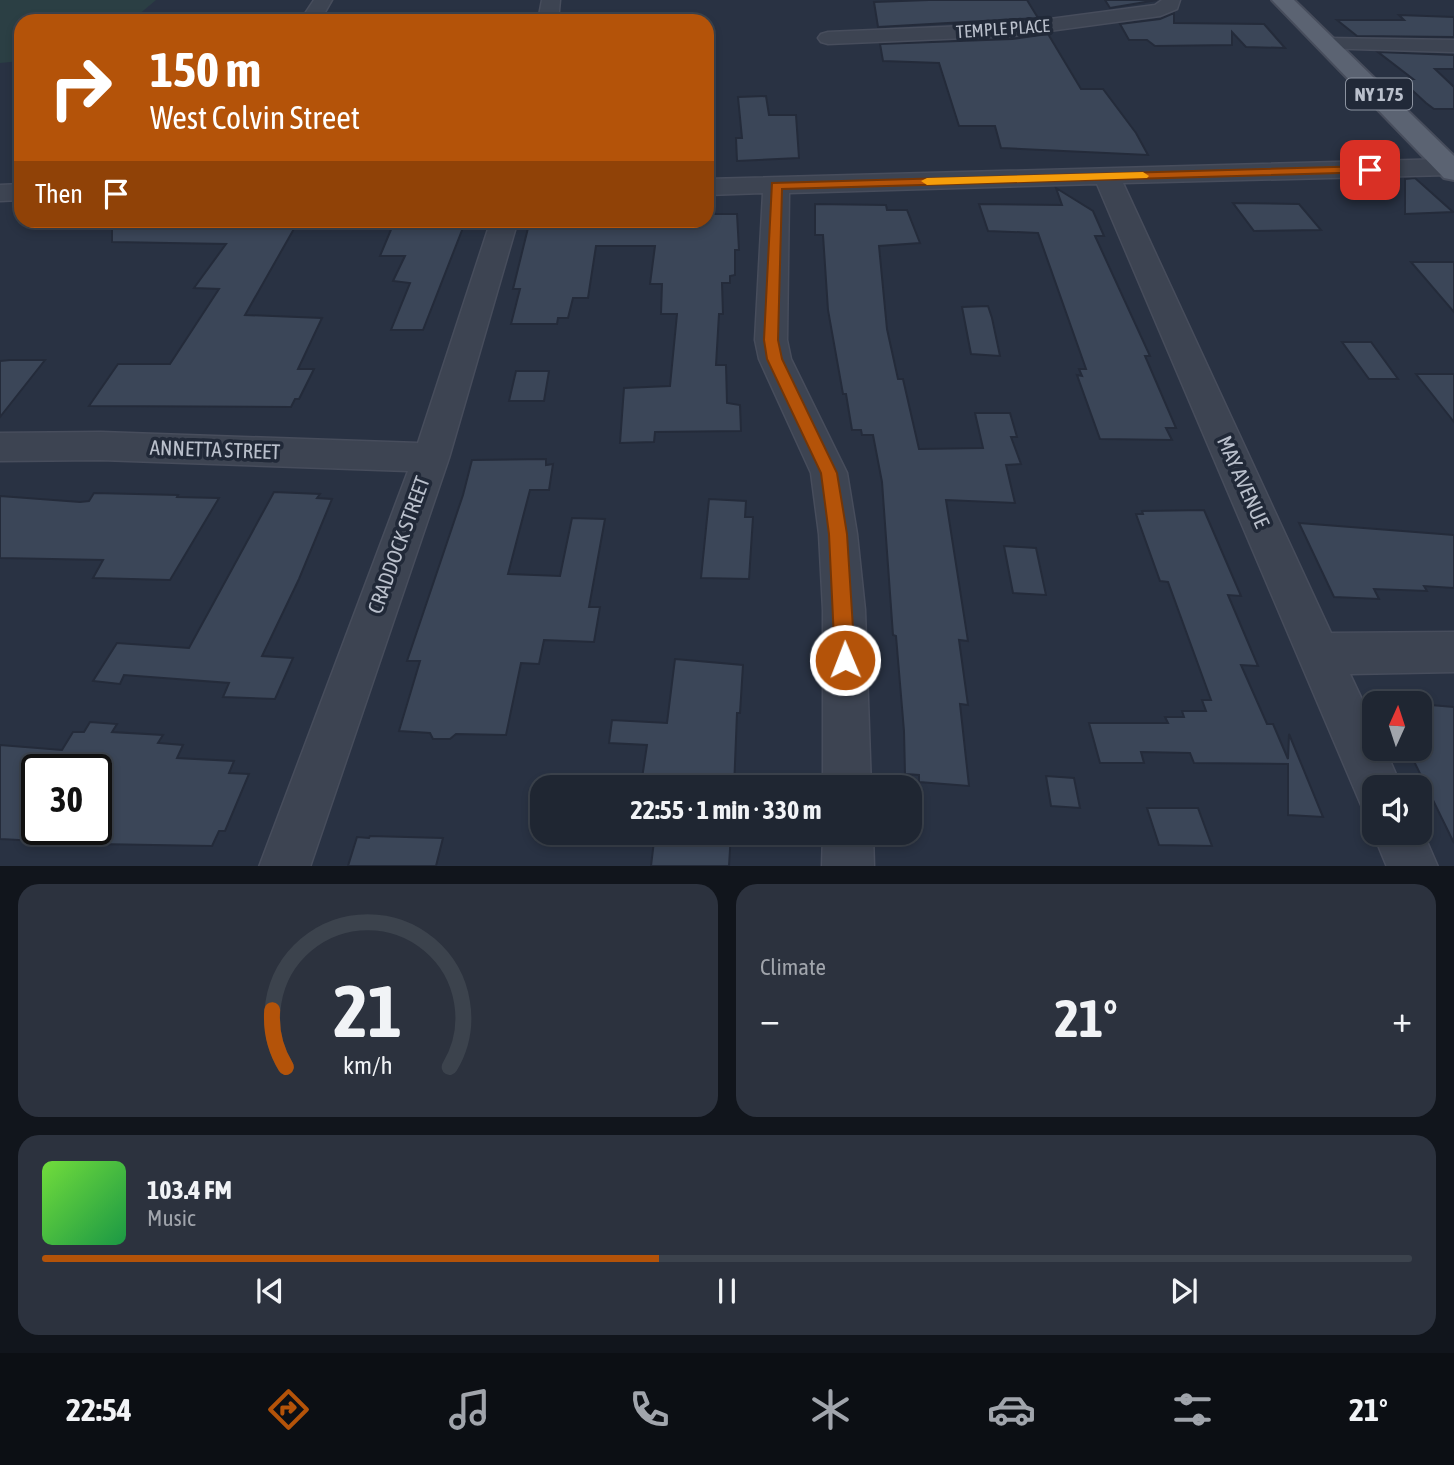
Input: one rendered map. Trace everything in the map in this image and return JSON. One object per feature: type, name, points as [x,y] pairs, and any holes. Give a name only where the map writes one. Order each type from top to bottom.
[{"type":"main road","name":"NY 175","points":[[1282,0],[1452,170]]},
{"type":"street","name":"TEMPLE PLACE","points":[[828,38],[1046,27],[1160,10],[1170,5],[1171,0]]},
{"type":"street","points":[[1327,44],[1454,46]]},
{"type":"street","points":[[714,187],[1452,170]]},
{"type":"street","name":"MAY AVENUE","points":[[1107,177],[1372,775]]},
{"type":"street","points":[[776,186],[771,340],[775,359],[829,473],[838,534],[844,610],[847,775]]},
{"type":"street","name":"CRADDOCK STREET","points":[[284,866],[431,458],[503,228]]},
{"type":"street","name":"ANNETTA STREET","points":[[0,447],[101,446],[431,458]]},
{"type":"street","points":[[1321,654],[1454,652]]},
{"type":"street","points":[[848,845],[848,866]]},
{"type":"street","points":[[1403,845],[1413,866]]},
{"type":"green space","points":[[0,0],[156,0],[139,14],[14,14],[14,62],[0,63]]},
{"type":"building","points":[[1027,0],[1038,18],[878,27],[874,2]]},
{"type":"building","points":[[1105,0],[1157,0],[1110,8]]},
{"type":"building","points":[[1174,13],[1174,23],[1264,24],[1285,48],[1246,47],[1232,32],[1232,45],[1155,46],[1147,40],[1129,40],[1120,24],[1160,19]]},
{"type":"building","points":[[1399,15],[1454,17],[1454,37],[1357,36],[1337,20],[1404,20]]},
{"type":"building","points":[[1048,34],[1081,89],[1103,89],[1136,133],[1148,155],[1001,148],[995,126],[959,126],[939,63],[883,61],[880,44],[1012,39]]},
{"type":"building","points":[[1378,52],[1454,55],[1454,69],[1435,69],[1454,87],[1454,109],[1434,109],[1426,103],[1400,79],[1413,79]]},
{"type":"building","points":[[766,96],[769,115],[796,115],[799,158],[737,161],[736,138],[742,138],[738,97]]},
{"type":"building","points":[[1415,178],[1453,212],[1405,214],[1405,179]]},
{"type":"building","points":[[1056,188],[1093,211],[1104,236],[1095,236],[1150,356],[1145,356],[1176,428],[1166,428],[1172,440],[1100,439],[1077,375],[1082,376],[1079,369],[1086,369],[1038,233],[988,231],[979,204],[1062,205]]},
{"type":"building","points":[[1233,203],[1299,204],[1321,230],[1254,231]]},
{"type":"building","points":[[815,204],[886,205],[887,210],[907,210],[920,243],[879,246],[887,329],[898,379],[903,379],[919,449],[983,448],[975,413],[1010,413],[1017,437],[1011,437],[1021,464],[1006,465],[1015,503],[946,500],[968,641],[959,640],[968,705],[960,704],[969,786],[922,782],[922,775],[905,774],[904,731],[896,636],[893,635],[882,482],[873,435],[862,435],[861,430],[852,430],[828,310],[823,235],[815,235]]},
{"type":"building","points":[[714,214],[737,214],[739,250],[735,250],[735,275],[730,276],[730,283],[722,283],[723,314],[719,314],[716,365],[726,365],[727,403],[740,405],[741,431],[655,432],[654,442],[620,443],[624,388],[670,386],[677,314],[661,314],[662,284],[650,284],[655,246],[596,246],[588,298],[573,298],[568,318],[558,318],[557,324],[511,324],[520,289],[513,289],[528,228],[714,228]]},
{"type":"building","points":[[112,228],[294,228],[245,315],[322,318],[298,369],[314,369],[299,399],[295,399],[291,407],[89,406],[118,364],[170,364],[219,289],[194,288],[226,244],[112,242]]},
{"type":"building","points":[[392,228],[463,228],[423,330],[391,330],[410,283],[393,281],[405,256],[380,256]]},
{"type":"building","points":[[1411,262],[1454,262],[1454,312]]},
{"type":"building","points":[[988,306],[1000,356],[971,354],[962,307]]},
{"type":"building","points":[[1342,342],[1371,342],[1398,379],[1369,379]]},
{"type":"building","points":[[45,360],[0,417],[0,361]]},
{"type":"building","points":[[516,371],[549,371],[544,401],[509,401]]},
{"type":"building","points":[[1416,374],[1454,374],[1454,422]]},
{"type":"building","points":[[546,459],[546,465],[553,464],[549,490],[530,490],[508,574],[560,576],[572,518],[605,519],[589,607],[600,607],[594,642],[544,640],[539,664],[521,663],[506,735],[456,734],[450,739],[433,739],[430,733],[399,731],[420,661],[407,661],[463,495],[472,460]]},
{"type":"building","points":[[274,492],[320,494],[317,498],[332,499],[299,579],[262,656],[293,658],[275,699],[223,697],[229,683],[124,675],[120,684],[93,681],[117,643],[189,648]]},
{"type":"building","points":[[94,493],[219,498],[170,580],[93,578],[103,560],[0,558],[0,496],[80,502],[89,501]]},
{"type":"building","points":[[709,499],[746,501],[745,517],[753,517],[749,579],[701,578]]},
{"type":"building","points":[[1204,510],[1241,596],[1228,595],[1258,666],[1241,665],[1267,724],[1273,724],[1288,759],[1289,734],[1323,817],[1288,815],[1288,764],[1194,763],[1190,753],[1141,752],[1144,763],[1100,763],[1089,723],[1168,723],[1165,717],[1184,717],[1182,711],[1206,711],[1202,700],[1211,700],[1168,582],[1160,581],[1136,514],[1143,514],[1142,511]]},
{"type":"building","points":[[1299,523],[1454,535],[1454,588],[1424,586],[1427,591],[1374,589],[1379,599],[1334,597]]},
{"type":"building","points":[[1004,546],[1036,548],[1046,595],[1013,593]]},
{"type":"building","points":[[675,659],[743,665],[740,713],[737,713],[735,775],[642,775],[647,745],[609,743],[612,720],[667,723]]},
{"type":"building","points":[[1432,705],[1454,707],[1454,843],[1432,798],[1432,775],[1421,775],[1414,761],[1432,761]]},
{"type":"building","points":[[90,722],[117,724],[112,732],[163,735],[158,743],[183,745],[177,758],[234,761],[229,773],[249,774],[225,831],[219,831],[212,846],[112,844],[112,754],[21,754],[21,840],[0,839],[0,745],[62,750],[73,732],[84,732]]},
{"type":"building","points":[[1046,776],[1074,778],[1080,808],[1051,806]]},
{"type":"building","points":[[1147,808],[1198,808],[1212,846],[1159,845]]},
{"type":"building","points":[[357,837],[443,838],[436,866],[348,866]]},
{"type":"building","points":[[654,845],[730,845],[729,866],[651,866]]},
{"type":"slow traffic","points":[[927,181],[1143,176]]},
{"type":"route","points":[[845,660],[838,534],[829,473],[775,359],[771,340],[776,186],[1370,170]]}]
